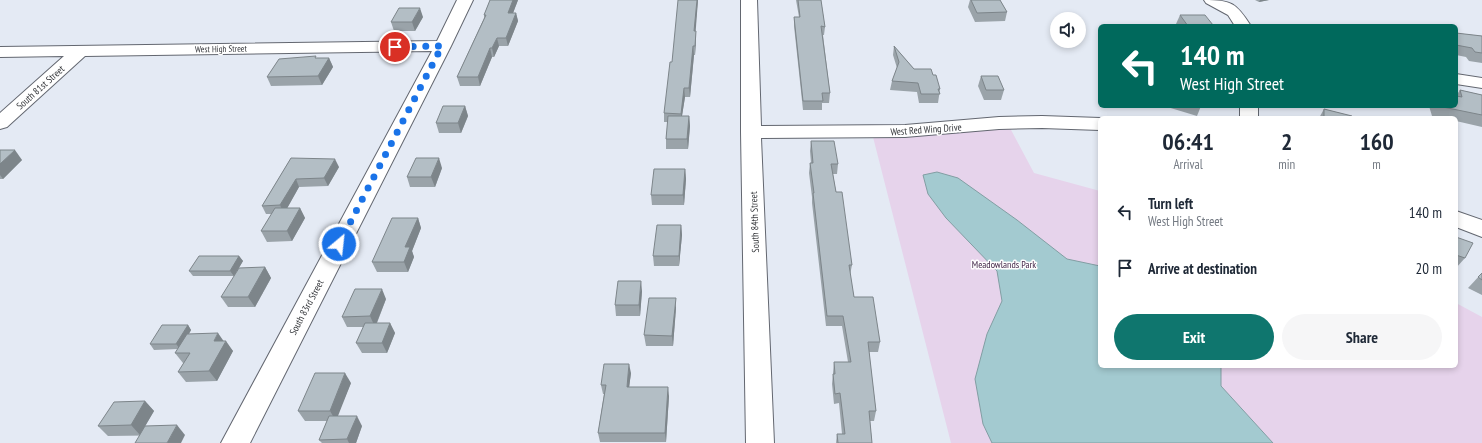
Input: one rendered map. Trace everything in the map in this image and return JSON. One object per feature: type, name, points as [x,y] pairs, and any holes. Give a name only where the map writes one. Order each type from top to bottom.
[{"type":"street","name":"South 83rd Street","points":[[235,443],[465,0]]},
{"type":"street","name":"South 84th Street","points":[[749,0],[751,132],[760,443]]},
{"type":"street","points":[[1212,0],[1234,12],[1242,24]]},
{"type":"street","name":"West High Street","points":[[0,52],[442,46]]},
{"type":"street","name":"South 81st Street","points":[[0,123],[80,51]]},
{"type":"street","points":[[1458,79],[1482,83]]},
{"type":"street","name":"West Red Wing Drive","points":[[751,132],[905,132],[999,123],[1034,122],[1098,124]]},
{"type":"street","points":[[1458,219],[1482,229]]},
{"type":"green space","name":"Meadowlands Park","points":[[1010,128],[1034,173],[1098,190],[1098,368],[1458,368],[1458,304],[1482,317],[1482,443],[951,443],[873,137],[915,136]]},
{"type":"water","points":[[937,172],[958,178],[1017,220],[1067,259],[1098,266],[1098,368],[1221,368],[1221,386],[1273,443],[992,443],[983,424],[975,379],[987,334],[1002,301],[997,271],[946,218],[928,194],[923,175]]},
{"type":"building","points":[[490,0],[513,0],[508,13],[516,13],[506,38],[497,38],[492,48],[490,48],[478,77],[457,77],[486,15],[484,15]]},
{"type":"building","points":[[678,0],[697,0],[694,31],[696,31],[695,46],[693,46],[689,88],[684,88],[681,114],[664,113],[670,62],[672,62]]},
{"type":"building","points":[[798,0],[821,0],[825,27],[821,26],[830,93],[822,93],[823,101],[803,101],[794,17],[800,17]]},
{"type":"building","points":[[971,0],[1000,0],[1007,12],[977,13]]},
{"type":"building","points":[[399,8],[420,8],[412,22],[391,22]]},
{"type":"building","points":[[1180,15],[1205,15],[1212,24],[1187,24]]},
{"type":"building","points":[[1458,33],[1482,36],[1482,53],[1475,52],[1472,48],[1458,45]]},
{"type":"building","points":[[894,46],[914,69],[931,69],[933,75],[936,75],[940,94],[921,94],[918,83],[892,81],[899,62]]},
{"type":"building","points":[[316,56],[315,58],[329,58],[318,76],[267,77],[279,59]]},
{"type":"building","points":[[981,76],[998,76],[1004,90],[986,90]]},
{"type":"building","points":[[1460,90],[1482,95],[1482,115],[1448,108],[1458,108],[1458,96],[1462,97]]},
{"type":"building","points":[[443,106],[465,106],[458,123],[436,123]]},
{"type":"building","points":[[1324,109],[1352,116],[1324,116]]},
{"type":"building","points":[[668,116],[689,116],[687,139],[666,139]]},
{"type":"building","points":[[811,141],[834,141],[838,164],[831,164],[836,192],[842,192],[852,265],[849,265],[854,297],[873,297],[880,342],[868,342],[876,411],[869,411],[872,443],[838,443],[837,434],[845,434],[840,393],[835,394],[833,374],[835,374],[834,362],[851,362],[843,316],[827,316],[810,163],[813,163]]},
{"type":"building","points":[[0,150],[15,150],[0,164]]},
{"type":"building","points":[[291,158],[335,159],[324,178],[296,179],[280,205],[262,206]]},
{"type":"building","points":[[416,158],[439,158],[431,177],[407,177]]},
{"type":"building","points":[[654,169],[685,169],[683,195],[651,195]]},
{"type":"building","points":[[275,208],[300,208],[287,231],[261,231]]},
{"type":"building","points":[[392,218],[418,218],[405,247],[410,247],[404,262],[372,262]]},
{"type":"building","points":[[657,225],[681,225],[679,256],[653,256]]},
{"type":"building","points":[[1458,238],[1473,243],[1465,258],[1458,256]]},
{"type":"building","points":[[199,256],[239,256],[230,271],[189,271]]},
{"type":"building","points":[[265,267],[248,297],[221,297],[239,268]]},
{"type":"building","points":[[1482,273],[1482,280],[1478,277]]},
{"type":"building","points":[[618,281],[641,281],[639,305],[615,305]]},
{"type":"building","points":[[355,289],[382,289],[370,316],[342,317]]},
{"type":"building","points":[[649,298],[676,298],[672,336],[644,335]]},
{"type":"building","points":[[365,323],[390,323],[382,343],[356,343]]},
{"type":"building","points":[[162,325],[188,325],[176,344],[150,344]]},
{"type":"building","points":[[218,333],[214,341],[226,341],[209,371],[178,372],[190,353],[175,353],[187,334]]},
{"type":"building","points":[[604,364],[629,364],[627,387],[668,387],[665,433],[598,433],[606,385],[601,385]]},
{"type":"building","points":[[315,373],[345,373],[330,411],[298,411]]},
{"type":"building","points":[[145,401],[131,425],[98,426],[114,402]]},
{"type":"building","points":[[329,416],[357,416],[347,439],[319,440]]},
{"type":"building","points":[[177,425],[167,443],[135,443],[145,426]]},
{"type":"route","points":[[339,244],[442,46],[395,47]]}]
